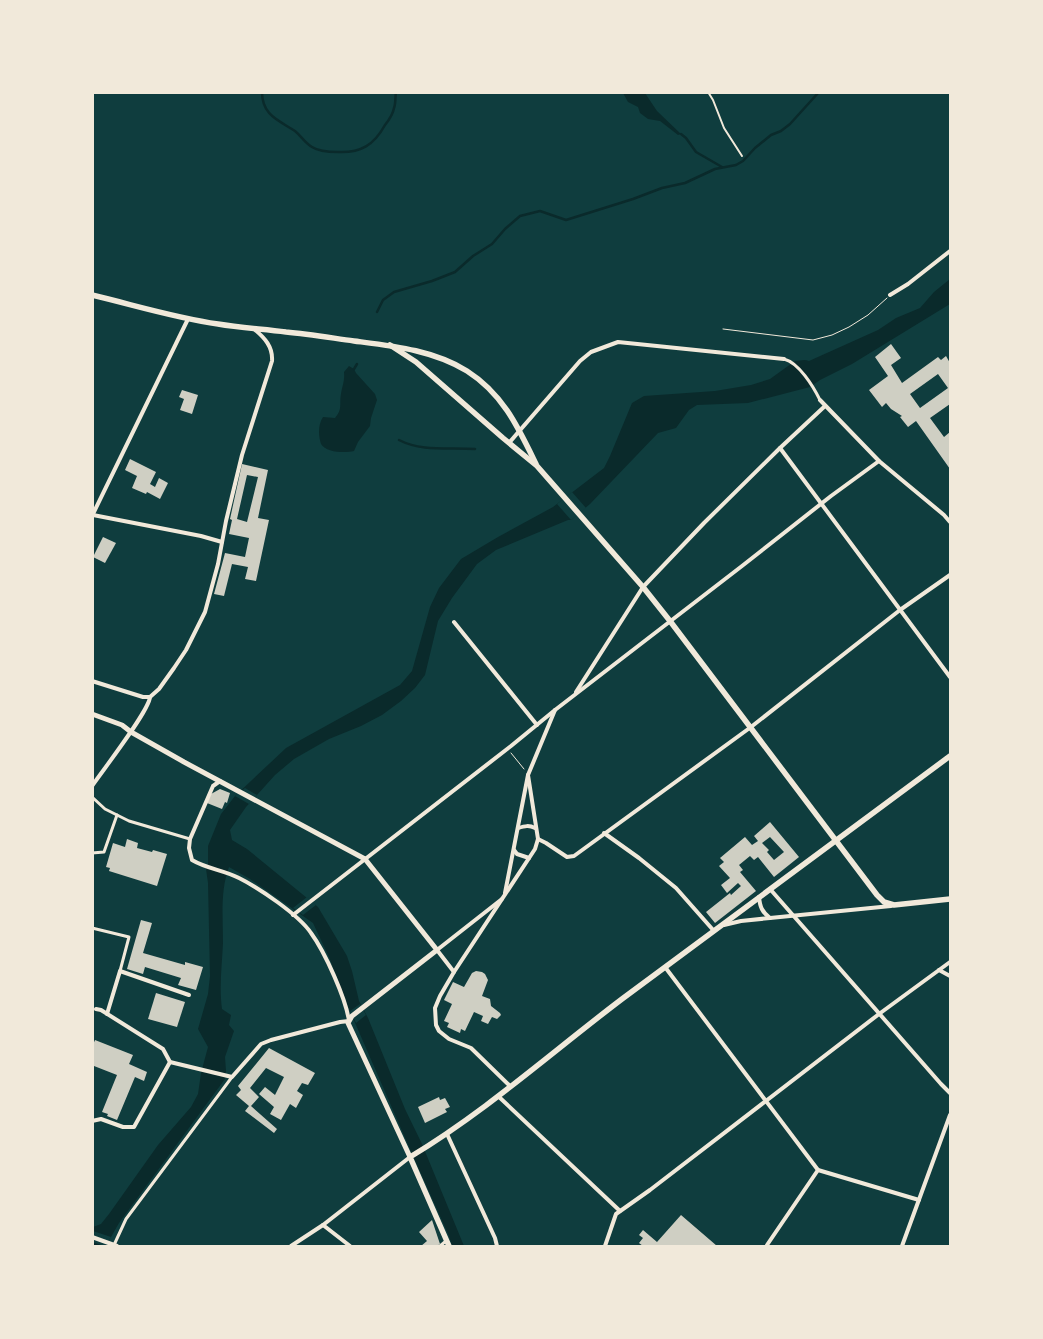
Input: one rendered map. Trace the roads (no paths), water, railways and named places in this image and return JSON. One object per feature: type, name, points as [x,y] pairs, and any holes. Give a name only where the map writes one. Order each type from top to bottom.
[{"type":"main road","points":[[92,295],[188,319],[411,348],[442,359],[467,371],[489,388],[508,410],[537,466]]},
{"type":"main road","points":[[390,345],[416,362],[537,466],[565,497],[670,621],[880,898],[894,905],[950,899]]},
{"type":"main road","points":[[447,1244],[411,1157],[447,1134],[759,897],[950,756]]},
{"type":"street","points":[[890,295],[908,284],[950,251]]},
{"type":"street","points":[[188,319],[93,516],[191,534],[222,542]]},
{"type":"street","points":[[92,680],[143,697],[150,697],[159,690],[174,668],[202,619],[209,597],[242,455],[272,361],[273,355],[268,342],[252,328]]},
{"type":"street","points":[[509,443],[580,361],[591,352],[618,342],[784,358],[793,363],[812,385],[824,406],[879,461],[944,514],[950,522]]},
{"type":"street","points":[[573,696],[643,587],[704,523],[824,406]]},
{"type":"street","points":[[780,448],[950,677]]},
{"type":"street","points":[[295,914],[573,696],[879,461]]},
{"type":"street","points":[[538,839],[546,842],[568,857],[574,856],[751,727],[900,610],[950,574]]},
{"type":"street","points":[[454,622],[537,725]]},
{"type":"street","points":[[92,786],[131,732],[149,703],[150,697]]},
{"type":"street","points":[[92,1237],[113,1245],[126,1219],[232,1077],[261,1044],[351,1018],[504,897],[528,775],[555,710]]},
{"type":"street","points":[[92,714],[117,723],[365,859],[454,972]]},
{"type":"street","points":[[510,1086],[471,1048],[448,1039],[439,1031],[436,1025],[435,1008],[454,972],[535,849],[538,839],[528,775]]},
{"type":"street","points":[[220,781],[213,786],[190,839],[189,848],[192,860],[207,867],[227,872],[256,888],[295,914],[311,933],[325,958],[351,1018],[348,1025],[411,1157],[323,1225],[291,1246]]},
{"type":"street","points":[[92,797],[105,809],[117,815],[190,839]]},
{"type":"street","points":[[92,853],[104,852],[117,815]]},
{"type":"street","points":[[518,828],[531,826],[535,828]]},
{"type":"street","points":[[604,833],[640,858],[676,888],[714,931]]},
{"type":"street","points":[[514,850],[517,854],[529,858]]},
{"type":"street","points":[[770,889],[950,1093]]},
{"type":"street","points":[[759,897],[760,907],[770,918]]},
{"type":"street","points":[[722,925],[793,915],[894,905]]},
{"type":"street","points":[[92,928],[129,937],[107,1014]]},
{"type":"street","points":[[605,1246],[616,1214],[950,962]]},
{"type":"street","points":[[665,968],[818,1170],[919,1200]]},
{"type":"street","points":[[939,970],[950,976]]},
{"type":"street","points":[[120,971],[189,995]]},
{"type":"street","points":[[95,1007],[162,1049],[170,1062],[232,1077]]},
{"type":"street","points":[[92,1121],[101,1120],[134,1128],[170,1062]]},
{"type":"street","points":[[498,1096],[620,1211]]},
{"type":"street","points":[[902,1246],[950,1115]]},
{"type":"street","points":[[447,1134],[497,1246]]},
{"type":"street","points":[[767,1246],[818,1170]]},
{"type":"street","points":[[323,1225],[350,1246]]},
{"type":"street","points":[[440,1246],[447,1244]]},
{"type":"lane","points":[[708,92],[724,128],[742,156]]},
{"type":"water","points":[[623,93],[645,93],[657,111],[681,134],[678,135],[660,121],[648,119],[640,113],[638,107],[628,102]]},
{"type":"water","points":[[950,279],[950,304],[852,364],[810,387],[748,403],[697,405],[689,410],[676,428],[658,433],[590,504],[571,520],[496,550],[477,564],[438,621],[425,675],[415,688],[382,715],[329,739],[294,759],[275,775],[246,807],[230,830],[232,840],[247,849],[318,907],[347,956],[359,1001],[422,1144],[464,1246],[452,1246],[313,923],[250,879],[229,867],[223,895],[221,992],[222,1009],[231,1015],[229,1025],[234,1031],[225,1057],[225,1079],[104,1246],[93,1246],[93,1227],[101,1224],[109,1214],[158,1145],[191,1107],[198,1094],[208,1047],[198,1029],[208,994],[210,976],[206,869],[208,864],[208,846],[221,814],[235,796],[286,748],[400,685],[412,671],[430,607],[439,588],[461,559],[553,507],[604,468],[632,403],[644,396],[715,391],[751,385],[770,379],[795,361],[809,361],[878,330],[896,318],[920,308],[934,292]]},
{"type":"water","points":[[349,366],[354,369],[375,394],[377,400],[370,426],[354,451],[336,452],[327,449],[321,444],[319,426],[323,417],[335,418],[339,412],[344,372]]},
{"type":"waterway","points":[[262,92],[268,112],[295,131],[307,144],[321,150],[338,152],[360,149],[376,138],[393,112],[396,92]]},
{"type":"waterway","points":[[377,312],[383,300],[394,292],[455,272],[473,256],[492,244],[520,216],[540,211],[566,220],[662,188],[685,183],[715,169],[736,165],[743,161],[771,135],[781,131],[790,124],[819,92]]},
{"type":"waterway","points":[[681,134],[696,152],[722,167]]},
{"type":"waterway","points":[[354,369],[357,364]]},
{"type":"waterway","points":[[399,440],[427,448],[475,449]]}]
